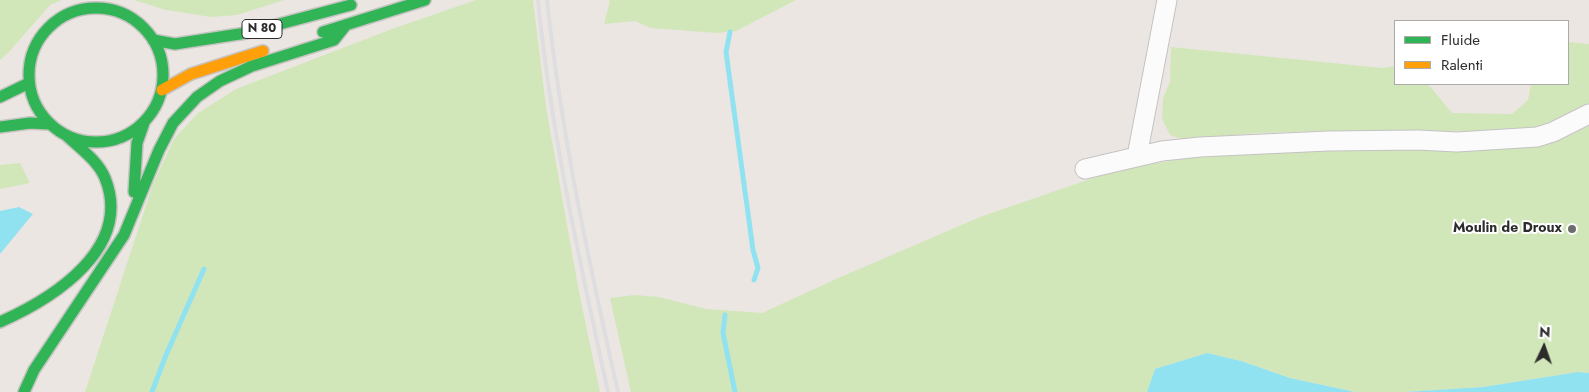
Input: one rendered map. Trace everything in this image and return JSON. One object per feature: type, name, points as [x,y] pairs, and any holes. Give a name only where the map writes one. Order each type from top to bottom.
[{"type":"main road","name":"N 80","points":[[162,90],[191,74],[425,0]]},
{"type":"main road","name":"N 80","points":[[154,40],[175,44],[246,33],[360,2]]},
{"type":"main road","points":[[0,322],[28,310],[60,289],[93,256],[107,228],[111,209],[106,178],[97,165],[66,136],[49,124],[39,112],[32,98],[29,83],[30,62],[36,44],[49,28],[65,16],[84,9],[104,8],[123,14],[140,24],[154,40],[161,56],[164,73],[162,90],[155,108],[144,123],[127,136],[107,142],[86,142],[66,136]]},
{"type":"main road","points":[[24,392],[34,370],[124,235],[159,150],[173,123],[197,98],[220,81],[252,66],[334,40],[346,25]]},
{"type":"main road","points":[[0,97],[29,83]]},
{"type":"main road","points":[[0,126],[30,123],[49,124]]},
{"type":"main road","points":[[133,216],[134,166],[144,123]]},
{"type":"street","points":[[1138,156],[1167,0]]},
{"type":"street","points":[[1085,169],[1171,150],[1233,144],[1337,140],[1457,142],[1538,137],[1553,132],[1589,114]]},
{"type":"green space","points":[[0,0],[62,0],[50,5],[0,60]]},
{"type":"green space","points":[[134,0],[284,0],[237,15],[211,17],[166,10]]},
{"type":"green space","points":[[476,0],[533,0],[546,107],[579,292],[600,392],[85,392],[153,184],[174,139],[197,114],[236,89],[392,29]]},
{"type":"green space","points":[[607,0],[796,0],[736,31],[717,33],[651,28],[635,21],[604,24],[610,1]]},
{"type":"green space","points":[[1569,42],[1589,44],[1589,105],[1542,125],[1517,131],[1329,131],[1256,133],[1185,140],[1170,135],[1162,119],[1163,98],[1170,82],[1171,47],[1383,68],[1394,66],[1394,85],[1429,85],[1452,113],[1512,114],[1528,100],[1531,85],[1569,85]]},
{"type":"green space","points":[[1589,126],[1589,373],[1578,372],[1483,387],[1405,392],[1355,392],[1290,378],[1241,361],[1207,353],[1155,369],[1147,392],[631,392],[610,298],[635,295],[659,297],[706,309],[762,313],[980,217],[1102,175],[1128,168],[1182,159],[1265,152],[1485,148],[1559,141]]},
{"type":"green space","points":[[20,163],[30,183],[0,189],[0,165]]},
{"type":"water","points":[[19,207],[33,214],[0,254],[0,211]]},
{"type":"water","points":[[1207,353],[1241,361],[1290,378],[1355,392],[1147,392],[1155,369]]},
{"type":"water","points":[[1578,372],[1589,373],[1589,392],[1405,392],[1483,387]]},
{"type":"waterway","points":[[730,32],[726,52],[753,250],[758,268],[754,280]]},
{"type":"waterway","points":[[152,392],[166,355],[204,269]]},
{"type":"waterway","points":[[725,315],[723,333],[735,392]]},
{"type":"railway","points":[[538,0],[558,148],[608,392]]},
{"type":"railway","points":[[547,0],[568,148],[586,246],[618,392]]},
{"type":"traffic: fast","points":[[323,32],[425,0]]},
{"type":"traffic: fast","points":[[153,40],[175,44],[246,33],[351,5]]},
{"type":"traffic: fast","points":[[96,8],[122,13],[133,19],[143,28],[152,38],[158,49],[163,75],[158,101],[152,112],[143,122],[133,131],[122,137],[96,142],[70,137],[59,131],[49,122],[40,112],[34,101],[29,75],[34,49],[40,38],[49,28],[59,19],[70,13],[96,8]]},
{"type":"traffic: fast","points":[[24,392],[34,370],[124,235],[159,150],[173,123],[197,97],[220,81],[252,66],[334,40],[346,25]]},
{"type":"traffic: fast","points":[[0,97],[29,83]]},
{"type":"traffic: fast","points":[[0,127],[30,123],[49,124]]},
{"type":"traffic: fast","points":[[134,192],[137,143],[144,123]]},
{"type":"traffic: fast","points":[[0,322],[43,299],[64,284],[83,267],[98,248],[108,227],[111,203],[105,178],[93,160],[67,136]]},
{"type":"traffic: slow","points":[[162,90],[191,74],[263,51]]},
{"type":"place","name":"Moulin de Droux","points":[[1572,229]]}]
